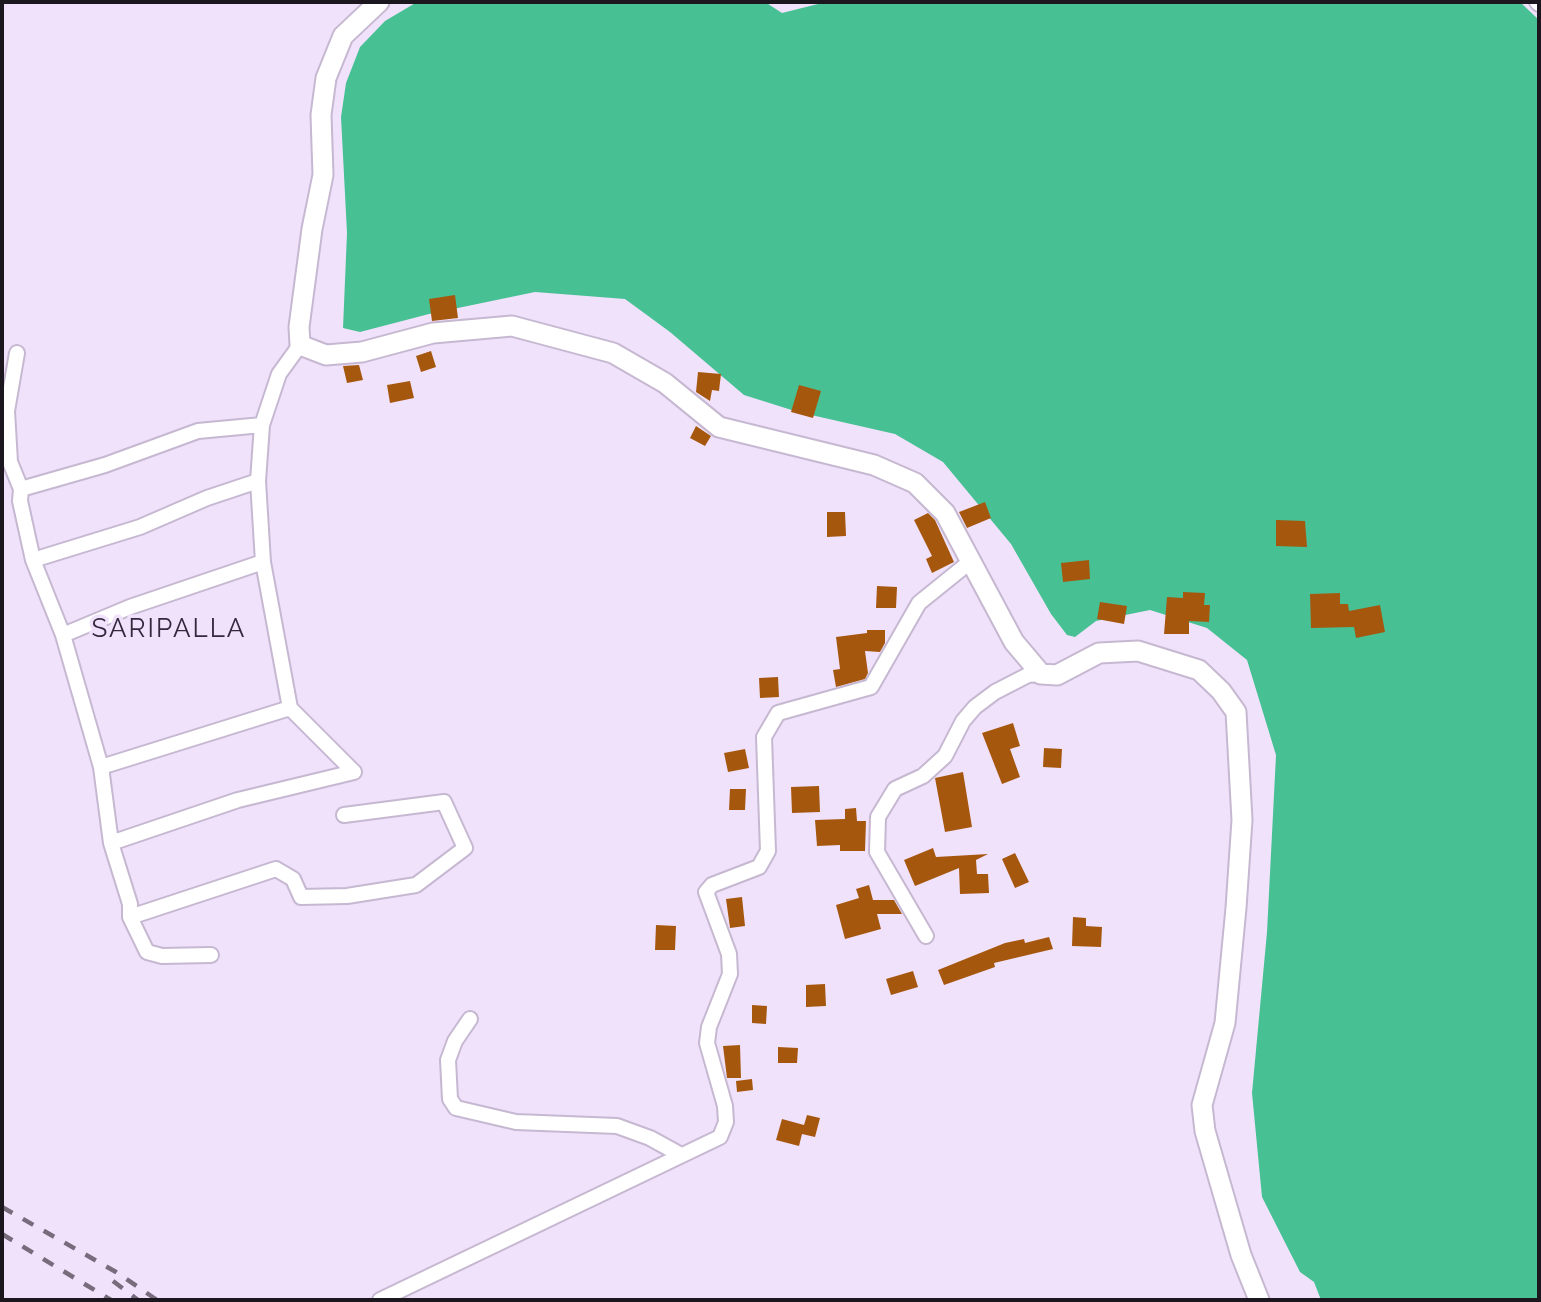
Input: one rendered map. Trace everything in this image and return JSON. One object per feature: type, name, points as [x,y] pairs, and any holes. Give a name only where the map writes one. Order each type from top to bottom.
[{"type":"street","points":[[111,843],[238,800],[354,772],[290,708],[263,562],[258,481],[262,425],[279,374],[300,345],[299,327],[312,229],[323,174],[321,115],[326,78],[344,36],[379,2]]},
{"type":"street","points":[[300,345],[326,355],[362,352],[433,333],[512,326],[614,353],[665,383],[719,427],[874,465],[915,483],[945,513],[1014,642],[1041,674]]},
{"type":"street","points":[[17,353],[7,411],[10,461],[21,489],[20,500],[33,560],[63,635],[101,767],[111,843],[130,904],[130,917],[147,952],[162,956],[211,955]]},
{"type":"street","points":[[21,489],[105,465],[198,431],[262,425]]},
{"type":"street","points":[[33,560],[140,527],[207,498],[258,481]]},
{"type":"street","points":[[380,1300],[720,1137],[726,1122],[725,1106],[707,1043],[709,1027],[730,974],[729,954],[706,892],[712,885],[759,867],[768,851],[764,737],[778,713],[871,687],[919,603],[971,561]]},
{"type":"street","points":[[63,635],[130,607],[263,562]]},
{"type":"street","points":[[926,936],[877,852],[878,817],[895,789],[923,776],[945,756],[963,721],[975,707],[995,692],[1028,675],[1057,675],[1098,653],[1138,651],[1199,670],[1221,691],[1236,712],[1242,820],[1225,1023],[1202,1105],[1205,1131],[1241,1255],[1259,1300]]},
{"type":"street","points":[[101,767],[290,708]]},
{"type":"street","points":[[130,917],[276,869],[293,879],[301,897],[346,895],[416,886],[466,848],[444,802],[344,815]]},
{"type":"street","points":[[470,1019],[455,1041],[448,1060],[450,1099],[456,1108],[516,1122],[617,1126],[650,1138],[681,1155]]},
{"type":"green space","points":[[417,2],[765,2],[782,13],[826,2],[1520,2],[1539,20],[1539,1300],[1321,1300],[1314,1282],[1300,1272],[1262,1197],[1252,1093],[1267,932],[1276,755],[1247,660],[1207,628],[1150,610],[1096,621],[1075,637],[1067,635],[1051,614],[1011,544],[943,462],[895,434],[798,412],[744,395],[670,332],[625,299],[535,292],[429,314],[360,332],[343,328],[347,233],[341,117],[346,83],[360,47],[385,21]]},
{"type":"building","points":[[455,295],[458,318],[432,321],[429,299]]},
{"type":"building","points":[[431,351],[436,367],[421,372],[416,356]]},
{"type":"building","points":[[359,365],[363,380],[347,383],[343,366]]},
{"type":"building","points":[[698,372],[721,374],[719,391],[712,390],[710,401],[696,392]]},
{"type":"building","points":[[410,381],[414,398],[390,403],[387,385]]},
{"type":"building","points":[[799,385],[821,391],[813,418],[791,412]]},
{"type":"building","points":[[696,426],[711,436],[705,446],[690,438]]},
{"type":"building","points":[[985,502],[991,518],[967,528],[959,512]]},
{"type":"building","points":[[827,512],[845,512],[846,536],[827,537]]},
{"type":"building","points":[[928,513],[935,520],[954,562],[932,573],[926,559],[932,556],[914,520]]},
{"type":"building","points":[[1276,520],[1305,521],[1307,547],[1276,546]]},
{"type":"building","points":[[1089,560],[1090,579],[1063,582],[1061,563]]},
{"type":"building","points":[[877,586],[897,587],[896,608],[876,608]]},
{"type":"building","points":[[1183,592],[1205,593],[1204,605],[1210,605],[1209,622],[1189,621],[1189,634],[1164,634],[1167,597],[1183,598]]},
{"type":"building","points":[[1340,593],[1340,604],[1348,604],[1349,611],[1380,605],[1385,632],[1356,638],[1354,627],[1311,628],[1310,594]]},
{"type":"building","points":[[1100,602],[1127,606],[1124,624],[1097,619]]},
{"type":"building","points":[[867,630],[885,630],[885,643],[880,652],[865,651],[868,673],[865,679],[836,687],[833,670],[840,669],[836,637],[867,633]]},
{"type":"building","points":[[778,677],[779,697],[760,698],[759,678]]},
{"type":"building","points":[[1013,723],[1020,746],[1010,749],[1020,777],[1002,784],[982,733]]},
{"type":"building","points":[[1044,748],[1062,749],[1061,768],[1043,767]]},
{"type":"building","points":[[745,749],[749,768],[728,772],[724,753]]},
{"type":"building","points":[[963,772],[972,827],[945,832],[935,778]]},
{"type":"building","points":[[819,786],[820,812],[792,813],[791,787]]},
{"type":"building","points":[[730,789],[746,789],[745,810],[729,810]]},
{"type":"building","points":[[856,808],[857,821],[866,821],[865,851],[840,851],[840,845],[817,846],[815,820],[845,819],[845,809]]},
{"type":"building","points":[[933,848],[936,857],[988,854],[976,860],[977,874],[988,874],[989,893],[960,894],[959,868],[915,886],[904,860]]},
{"type":"building","points":[[1015,853],[1029,882],[1015,888],[1002,859]]},
{"type":"building","points":[[869,885],[873,900],[894,900],[902,914],[877,914],[881,929],[845,939],[836,905],[859,898],[856,889]]},
{"type":"building","points":[[742,897],[745,926],[730,928],[726,899]]},
{"type":"building","points":[[1073,917],[1086,918],[1086,926],[1102,927],[1101,947],[1072,946]]},
{"type":"building","points":[[656,925],[676,926],[675,950],[655,950]]},
{"type":"building","points":[[1049,937],[1053,949],[994,963],[995,967],[944,985],[938,970],[1005,943],[1024,939],[1025,943]]},
{"type":"building","points":[[913,971],[918,987],[891,995],[886,979]]},
{"type":"building","points":[[825,984],[826,1006],[806,1007],[806,985]]},
{"type":"building","points":[[752,1005],[767,1006],[766,1024],[752,1023]]},
{"type":"building","points":[[740,1045],[741,1078],[727,1078],[723,1046]]},
{"type":"building","points":[[778,1047],[798,1048],[797,1063],[778,1063]]},
{"type":"building","points":[[752,1079],[753,1090],[737,1092],[736,1081]]},
{"type":"building","points":[[807,1115],[820,1118],[815,1137],[802,1134],[799,1146],[776,1140],[782,1119],[804,1125]]},
{"type":"railway","points":[[2,1207],[116,1272],[157,1300]]},
{"type":"railway","points":[[2,1234],[111,1300]]},
{"type":"railway","points":[[113,1281],[138,1300]]},
{"type":"district","name":"SARIPALLA","points":[[169,629]]}]
